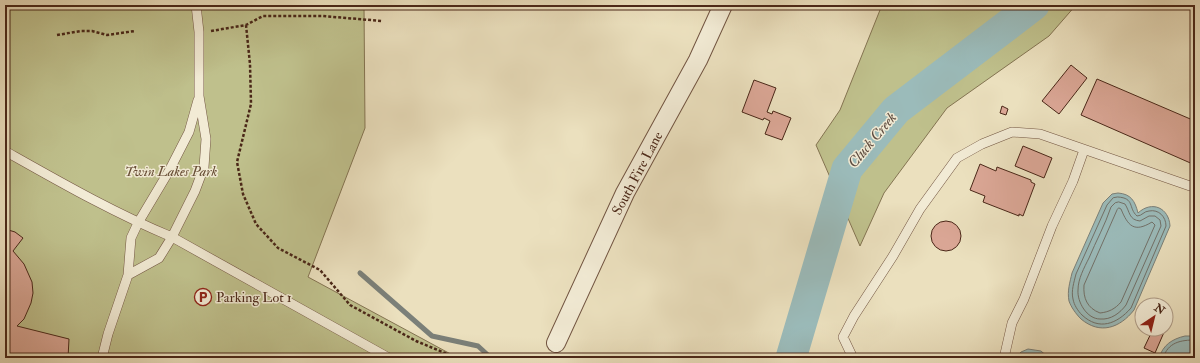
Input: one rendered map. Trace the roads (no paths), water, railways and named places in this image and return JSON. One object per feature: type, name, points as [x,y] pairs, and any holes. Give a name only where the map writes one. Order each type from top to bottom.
[{"type":"street","name":"South Fire Lane","points":[[556,343],[625,193],[698,60],[723,5]]},
{"type":"lane","points":[[128,276],[159,258],[172,237],[195,191],[204,167],[206,139],[199,96],[199,32],[196,5]]},
{"type":"lane","points":[[102,358],[108,334],[128,276],[131,238],[138,223],[169,172],[189,132],[199,96]]},
{"type":"lane","points":[[853,358],[843,337],[920,209],[957,158],[982,144],[1012,132],[1040,134],[1190,186],[1195,185]]},
{"type":"lane","points":[[1004,358],[1012,323],[1024,299],[1052,226],[1073,180],[1084,150]]},
{"type":"lane","points":[[5,152],[138,223],[172,237],[389,358]]},
{"type":"water","points":[[1118,193],[1126,195],[1132,199],[1138,213],[1149,207],[1159,208],[1167,215],[1170,226],[1140,297],[1134,297],[1134,310],[1116,325],[1102,328],[1088,324],[1081,319],[1074,310],[1068,297],[1072,273],[1103,203],[1112,194]]},
{"type":"water","points":[[1185,336],[1195,336],[1195,358],[1159,358],[1169,343]]},
{"type":"water","points":[[1028,349],[1041,351],[1049,358],[1015,358],[1021,352]]},
{"type":"waterway","name":"Cluck Creek","points":[[791,358],[847,169],[896,110],[1034,5]]},
{"type":"waterway","points":[[360,273],[432,336],[478,346],[491,358]]},
{"type":"place","name":"Parking Lot 1","points":[[203,297]]},
{"type":"park label","name":"Twin Lakes Park","points":[[171,171]]}]
